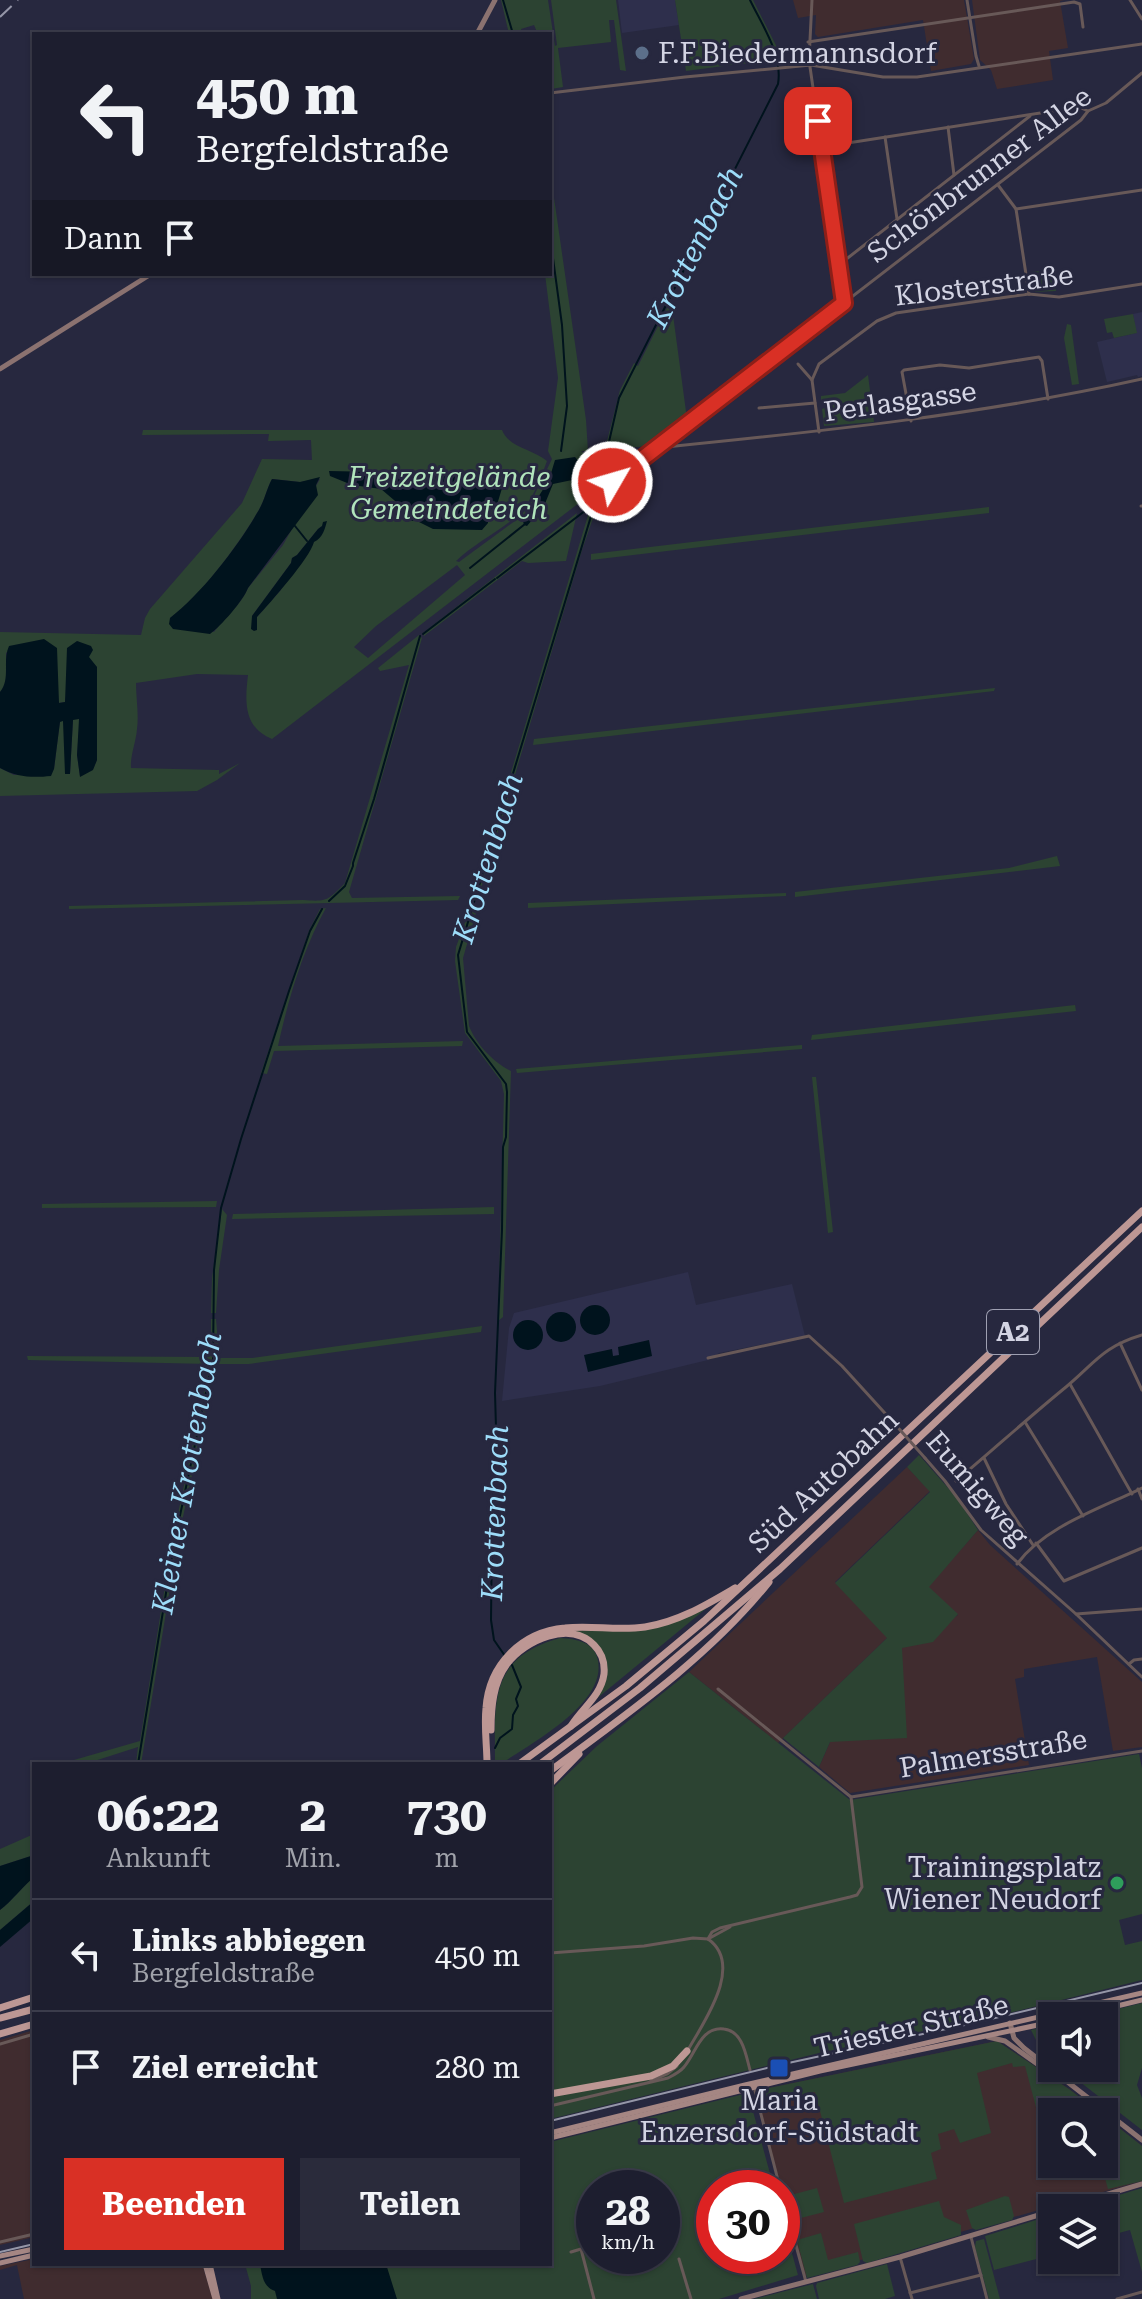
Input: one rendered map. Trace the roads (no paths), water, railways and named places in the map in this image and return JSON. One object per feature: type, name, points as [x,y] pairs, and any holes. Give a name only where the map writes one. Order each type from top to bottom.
[{"type":"highway","name":"Süd Autobahn","points":[[522,1762],[626,1686],[747,1581],[1142,1211]]},
{"type":"highway","name":"Süd Autobahn","points":[[543,1762],[640,1688],[780,1569],[1142,1227]]},
{"type":"highway","points":[[552,1770],[595,1739],[705,1649],[758,1596],[780,1569]]},
{"type":"highway","points":[[489,1762],[491,1710],[502,1667],[535,1635],[562,1628],[628,1629],[663,1623],[696,1611],[747,1581]]},
{"type":"highway","points":[[510,1656],[537,1640],[562,1633],[585,1637],[600,1652],[604,1663],[600,1688],[569,1729]]},
{"type":"highway","points":[[552,1782],[595,1739]]},
{"type":"highway","points":[[0,2008],[32,1998]]},
{"type":"highway","points":[[0,2018],[32,2010]]},
{"type":"highway","points":[[0,2034],[32,2025]]},
{"type":"highway","points":[[552,2094],[651,2076],[673,2066],[687,2051]]},
{"type":"main road","points":[[478,32],[495,0]]},
{"type":"main road","points":[[0,369],[148,276]]},
{"type":"main road","name":"Triester Straße","points":[[552,2135],[745,2085],[1142,1993]]},
{"type":"main road","points":[[1118,2006],[1142,2000]]},
{"type":"main road","points":[[1009,2024],[1011,2045]]},
{"type":"main road","name":"Triester Straße","points":[[552,2136],[805,2075],[1038,2026]]},
{"type":"main road","points":[[1020,2044],[1022,2033],[1028,2028]]},
{"type":"main road","points":[[1009,2032],[1088,2098]]},
{"type":"main road","points":[[987,2037],[1000,2038],[1087,2098]]},
{"type":"main road","points":[[1118,2122],[1142,2140]]},
{"type":"main road","points":[[1108,2194],[1142,2184]]},
{"type":"main road","points":[[741,2299],[900,2257],[1038,2215]]},
{"type":"main road","points":[[0,2256],[32,2249]]},
{"type":"main road","points":[[0,2263],[32,2255]]},
{"type":"main road","points":[[208,2266],[216,2299]]},
{"type":"street","points":[[812,0],[808,42],[844,303]]},
{"type":"street","points":[[967,0],[979,66]]},
{"type":"street","points":[[1042,0],[1042,6]]},
{"type":"street","points":[[1130,0],[1142,19]]},
{"type":"street","points":[[808,42],[1074,2],[1080,4],[1083,27]]},
{"type":"street","points":[[552,93],[811,65],[883,77],[917,77],[1142,44]]},
{"type":"street","name":"Schönbrunner Allee","points":[[612,482],[1081,120],[1088,111],[1106,103],[1142,73]]},
{"type":"street","points":[[822,147],[1079,107],[1088,111]]},
{"type":"street","points":[[839,264],[1033,114]]},
{"type":"street","points":[[948,127],[954,175]]},
{"type":"street","points":[[885,137],[897,219]]},
{"type":"street","points":[[998,184],[1016,209],[1029,294]]},
{"type":"street","points":[[1016,209],[1142,190]]},
{"type":"street","name":"Klosterstraße","points":[[812,380],[819,364],[877,321],[896,313],[1029,294],[1059,297],[1142,284]]},
{"type":"street","points":[[911,421],[904,370],[940,365],[969,368],[1039,357],[1048,399]]},
{"type":"street","points":[[798,364],[812,380],[819,432]]},
{"type":"street","name":"Perlasgasse","points":[[661,443],[666,447],[911,421],[1048,399],[1142,379]]},
{"type":"street","points":[[759,408],[815,403]]},
{"type":"street","points":[[956,1481],[1102,1353],[1142,1335]]},
{"type":"street","name":"Eumigweg","points":[[708,1358],[809,1336],[842,1366],[925,1458],[981,1530],[1142,1677]]},
{"type":"street","points":[[1120,1343],[1142,1390]]},
{"type":"street","points":[[1070,1384],[1132,1494]]},
{"type":"street","points":[[1025,1422],[1083,1516]]},
{"type":"street","points":[[984,1458],[1006,1504],[1064,1581],[1142,1548]]},
{"type":"street","points":[[1017,1564],[1035,1544],[1083,1516],[1140,1488],[1142,1499]]},
{"type":"street","points":[[1076,1614],[1142,1609]]},
{"type":"street","points":[[1129,1664],[1142,1659]]},
{"type":"street","points":[[708,1939],[712,1932],[720,1928],[850,1897],[861,1892],[862,1882],[851,1797],[718,1689]]},
{"type":"street","name":"Palmersstraße","points":[[851,1797],[1142,1751]]},
{"type":"street","points":[[552,1953],[644,1946],[693,1938],[708,1939],[714,1943],[721,1957],[722,1981],[718,1994],[683,2060],[675,2069],[648,2083]]},
{"type":"street","points":[[552,2106],[665,2080],[687,2064],[704,2036],[721,2029],[737,2035],[750,2070]]},
{"type":"street","points":[[0,2044],[32,2035]]},
{"type":"street","points":[[755,2091],[775,2170]]},
{"type":"street","points":[[0,2242],[32,2234]]},
{"type":"street","points":[[970,2236],[987,2299]]},
{"type":"street","points":[[571,2252],[581,2249],[594,2299]]},
{"type":"street","points":[[900,2257],[912,2299]]},
{"type":"street","points":[[800,2260],[806,2282]]},
{"type":"street","points":[[680,2262],[691,2299]]},
{"type":"street","points":[[910,2293],[981,2275]]},
{"type":"street","points":[[1117,2299],[1142,2292]]},
{"type":"waterway","points":[[503,0],[512,32]]},
{"type":"waterway","name":"Krottenbach","points":[[505,1656],[494,1640],[491,1620],[495,1393],[507,1092],[506,1084],[467,1032],[458,955],[595,503],[619,398],[778,84],[775,51],[750,0]]},
{"type":"waterway","points":[[552,251],[562,325],[567,406],[561,451]]},
{"type":"waterway","name":"Kleiner Krottenbach","points":[[497,578],[594,504]]},
{"type":"waterway","points":[[470,568],[525,524]]},
{"type":"waterway","points":[[295,526],[307,541]]},
{"type":"waterway","name":"Kleiner Krottenbach","points":[[423,634],[495,579]]},
{"type":"waterway","name":"Kleiner Krottenbach","points":[[329,901],[345,886],[353,866],[420,636]]},
{"type":"waterway","name":"Kleiner Krottenbach","points":[[138,1762],[174,1544],[213,1359],[214,1270],[221,1208],[289,991],[310,931],[322,909]]},
{"type":"waterway","name":"Krottenbach","points":[[495,1748],[500,1738],[512,1729],[513,1715],[518,1706],[516,1699],[521,1687],[512,1665]]},
{"type":"tram line","points":[[552,2121],[779,2065],[1142,1983]]},
{"type":"tram line","points":[[0,2252],[32,2244]]},
{"type":"railway","points":[[0,17],[18,0]]},
{"type":"place","name":"F.F.Biedermannsdorf","points":[[642,53]]},
{"type":"place","name":"Trainingsplatz Wiener Neudorf","points":[[1117,1883]]},
{"type":"place","name":"Maria Enzersdorf-Südstadt","points":[[779,2068]]},
{"type":"park label","name":"Freizeitgelände Gemeindeteich","points":[[449,493]]}]
